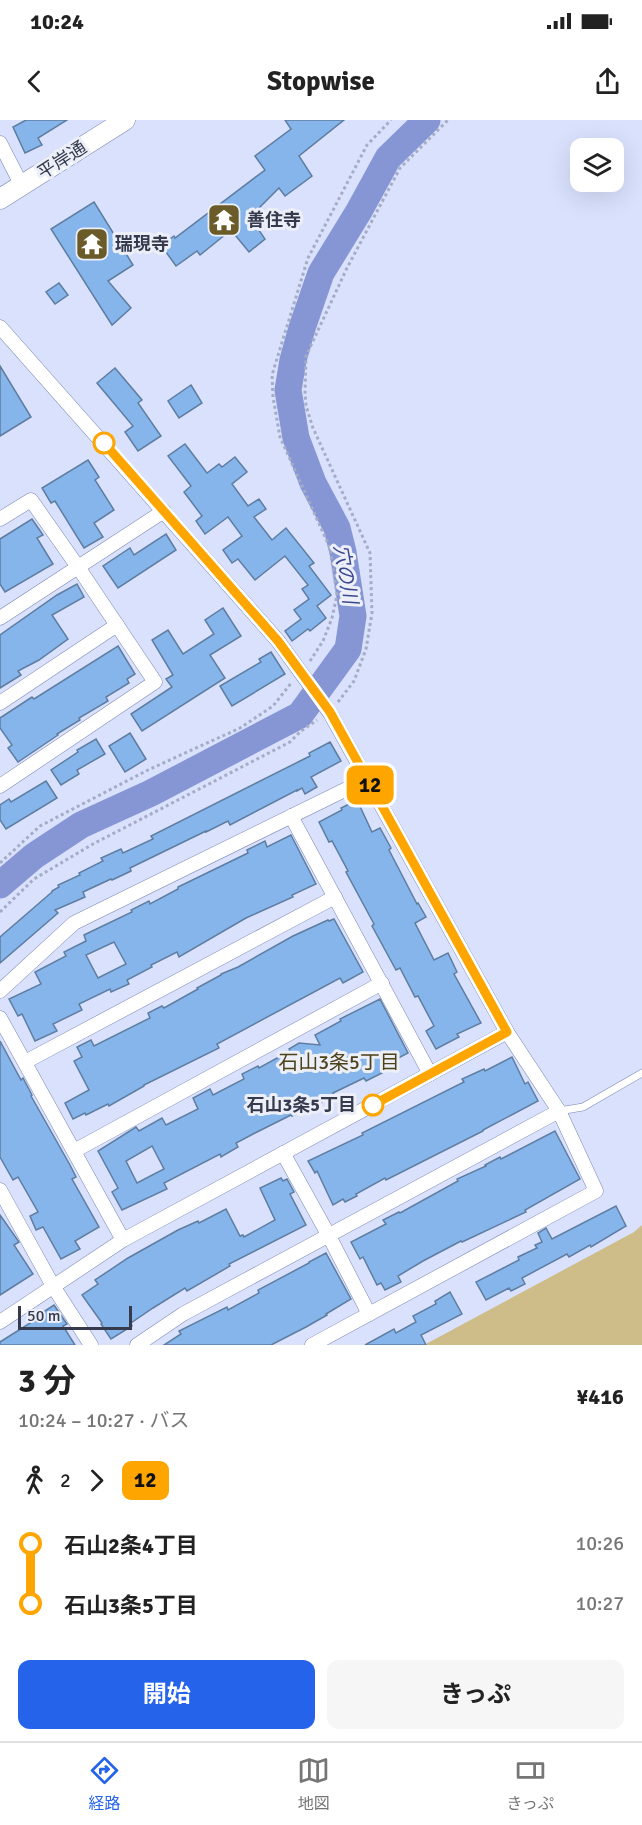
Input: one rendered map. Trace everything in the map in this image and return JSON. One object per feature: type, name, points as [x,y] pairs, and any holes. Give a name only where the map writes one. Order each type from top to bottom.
[{"type":"street","name":"平岸通","points":[[0,200],[125,120]]},
{"type":"street","points":[[0,143],[22,186]]},
{"type":"street","points":[[0,327],[278,641],[330,712],[507,1032],[559,1111],[596,1191],[312,1345]]},
{"type":"street","points":[[0,519],[31,500],[155,682],[0,786]]},
{"type":"street","points":[[0,618],[164,511]]},
{"type":"street","points":[[0,703],[117,625]]},
{"type":"street","points":[[0,991],[74,923],[367,778]]},
{"type":"street","points":[[291,816],[430,1074]]},
{"type":"street","points":[[25,1062],[335,897]]},
{"type":"street","points":[[74,1151],[382,983]]},
{"type":"street","points":[[0,1018],[123,1240]]},
{"type":"street","points":[[0,1322],[123,1240],[507,1032]]},
{"type":"street","points":[[137,1345],[183,1314],[559,1111]]},
{"type":"street","points":[[283,1153],[369,1314]]},
{"type":"street","points":[[0,1190],[4,1205],[91,1345]]},
{"type":"lane","points":[[559,1111],[583,1107],[642,1073]]},
{"type":"path","points":[[0,863],[40,826],[148,770],[240,728],[273,706],[302,676],[323,641],[332,618],[337,595],[330,548],[280,437],[273,397],[272,375],[308,258],[367,145],[392,120]]},
{"type":"path","points":[[0,912],[34,879],[83,849],[290,742],[309,724],[330,712],[354,681],[366,650],[372,613],[370,553],[313,428],[306,406],[304,375],[306,356],[347,268],[400,168],[448,120]]},
{"type":"shaded area","points":[[642,1225],[642,1345],[424,1345],[634,1232]]},
{"type":"building","points":[[26,120],[67,120],[38,138],[42,145],[25,153],[13,127]]},
{"type":"building","points":[[285,120],[344,120],[299,156],[312,176],[285,196],[279,188],[250,217],[265,239],[249,252],[231,230],[200,255],[197,251],[176,266],[161,245],[174,236],[175,238],[265,170],[255,156],[291,129]]},
{"type":"building","points":[[94,202],[133,265],[108,281],[131,308],[112,325],[51,229]]},
{"type":"building","points":[[59,283],[68,295],[55,304],[46,292]]},
{"type":"building","points":[[0,366],[31,417],[0,436]]},
{"type":"building","points":[[115,368],[142,400],[138,403],[161,436],[138,451],[125,432],[133,426],[97,383]]},
{"type":"building","points":[[191,385],[202,403],[179,418],[168,401]]},
{"type":"building","points":[[185,444],[207,473],[219,464],[222,467],[235,457],[247,472],[232,484],[248,506],[259,499],[266,509],[254,517],[272,540],[286,528],[314,563],[309,566],[331,595],[317,606],[326,618],[310,631],[308,629],[292,641],[285,631],[301,619],[294,610],[309,599],[302,589],[308,585],[285,556],[255,580],[238,559],[232,563],[223,550],[242,536],[228,517],[205,534],[196,521],[202,516],[184,492],[191,486],[168,456]]},
{"type":"building","points":[[88,460],[99,477],[95,480],[114,510],[94,523],[103,537],[84,548],[55,501],[51,503],[42,488]]},
{"type":"building","points":[[32,519],[43,535],[37,538],[53,564],[5,592],[0,584],[0,539]]},
{"type":"building","points":[[166,534],[176,550],[118,588],[103,566],[130,548],[134,555]]},
{"type":"building","points":[[77,584],[84,597],[52,615],[68,639],[39,660],[18,671],[21,675],[0,688],[0,635],[57,595]]},
{"type":"building","points":[[223,608],[241,636],[210,655],[225,678],[142,731],[131,714],[172,687],[166,679],[173,675],[152,640],[168,630],[183,654],[214,634],[205,620]]},
{"type":"building","points":[[118,646],[135,674],[127,679],[129,683],[106,697],[108,701],[79,718],[80,720],[18,762],[8,748],[12,745],[0,728],[0,718]]},
{"type":"building","points":[[271,652],[285,674],[232,706],[220,686],[261,662],[259,659]]},
{"type":"building","points":[[130,733],[146,759],[125,772],[109,746]]},
{"type":"building","points":[[96,739],[105,754],[77,770],[79,774],[61,785],[51,770]]},
{"type":"building","points":[[330,742],[341,761],[311,777],[317,787],[305,794],[302,788],[297,790],[230,825],[228,821],[206,831],[130,868],[131,871],[83,892],[85,897],[55,910],[58,913],[0,963],[0,937],[59,887],[58,885],[103,861],[101,858],[121,849],[123,853],[153,839],[151,836],[310,756],[309,753]]},
{"type":"building","points":[[46,781],[57,798],[6,829],[0,820],[0,805],[9,799],[11,802]]},
{"type":"building","points":[[357,800],[372,832],[380,828],[391,848],[389,850],[426,917],[415,923],[434,960],[448,953],[457,972],[454,974],[481,1023],[457,1034],[459,1037],[436,1049],[426,1031],[434,1026],[400,968],[396,970],[372,926],[374,924],[346,872],[348,871],[319,822]]},
{"type":"building","points":[[291,835],[316,884],[246,918],[179,957],[177,952],[151,965],[152,967],[127,980],[129,984],[111,992],[110,989],[79,1004],[82,1010],[53,1024],[57,1031],[35,1041],[22,1014],[18,1016],[9,999],[41,984],[35,972],[66,956],[64,952],[86,941],[84,935],[132,912],[131,910],[149,901],[150,904],[178,887],[248,853],[247,850],[265,841],[267,847]],"holes":[[[114,942],[126,964],[98,978],[86,955]]]},
{"type":"building","points":[[334,919],[363,972],[343,983],[340,978],[217,1044],[219,1048],[144,1085],[109,1106],[108,1104],[73,1119],[65,1103],[89,1090],[74,1061],[82,1057],[77,1047],[91,1040],[94,1046],[150,1018],[148,1013],[162,1006],[164,1008],[221,974],[293,936]]},
{"type":"building","points":[[380,999],[408,1053],[383,1066],[386,1071],[366,1081],[364,1078],[333,1093],[334,1096],[236,1143],[238,1147],[221,1157],[220,1154],[164,1183],[167,1189],[122,1210],[112,1192],[118,1188],[98,1151],[136,1127],[139,1131],[162,1118],[166,1125],[198,1109],[193,1098],[210,1089],[213,1095],[244,1079],[242,1074],[258,1066],[259,1068],[290,1051],[289,1049],[299,1043],[320,1045],[315,1035],[341,1021],[340,1019]],"holes":[[[152,1146],[164,1169],[137,1183],[126,1161]]]},
{"type":"building","points":[[0,1041],[21,1080],[23,1078],[70,1165],[76,1177],[72,1179],[99,1227],[75,1241],[80,1249],[61,1259],[43,1227],[36,1230],[30,1216],[38,1212],[18,1177],[13,1180],[0,1157]]},
{"type":"building","points":[[512,1057],[525,1084],[528,1082],[538,1101],[386,1180],[385,1178],[356,1194],[357,1196],[345,1202],[343,1199],[333,1205],[317,1171],[315,1173],[308,1161],[464,1082],[462,1079],[484,1069],[485,1071]]},
{"type":"building","points":[[555,1131],[580,1179],[525,1210],[526,1212],[423,1261],[398,1276],[401,1282],[385,1290],[381,1283],[377,1285],[363,1257],[360,1259],[351,1242],[386,1224],[383,1220],[458,1181],[457,1179]]},
{"type":"building","points":[[281,1178],[283,1181],[287,1179],[294,1192],[290,1194],[306,1225],[229,1264],[230,1266],[187,1291],[185,1288],[131,1323],[132,1326],[111,1339],[82,1295],[98,1284],[95,1280],[128,1258],[178,1230],[198,1221],[199,1223],[226,1209],[240,1236],[244,1237],[275,1220],[260,1188]]},
{"type":"building","points":[[616,1206],[626,1226],[591,1247],[590,1245],[569,1257],[567,1254],[522,1278],[525,1284],[511,1291],[509,1288],[486,1300],[476,1282],[537,1248],[535,1245],[542,1242],[538,1233],[546,1228],[552,1239]]},
{"type":"building","points":[[0,1215],[19,1242],[14,1245],[33,1274],[0,1295]]},
{"type":"building","points":[[326,1253],[351,1299],[306,1327],[271,1345],[164,1345],[181,1334],[179,1331],[227,1307],[228,1310],[259,1293],[258,1290]]},
{"type":"building","points":[[450,1292],[462,1314],[421,1335],[426,1345],[365,1345],[394,1329],[396,1333],[416,1322],[413,1316],[436,1304],[435,1301]]},
{"type":"building","points":[[54,1305],[67,1324],[63,1326],[75,1345],[0,1345],[0,1342]]},
{"type":"waterway","name":"穴の川","points":[[0,885],[34,856],[81,825],[151,793],[300,715],[348,649],[353,616],[343,552],[337,528],[313,483],[296,438],[288,390],[302,328],[321,273],[388,158],[427,120]]},
{"type":"bus line","name":"12","points":[[104,443],[278,641],[330,712],[507,1032],[373,1105]]},
{"type":"place","name":"善住寺","points":[[224,220]]},
{"type":"place","name":"瑞現寺","points":[[92,244]]},
{"type":"place","name":"石山3条5丁目","points":[[373,1105]]},
{"type":"district","name":"石山3条5丁目","points":[[339,1062]]}]
